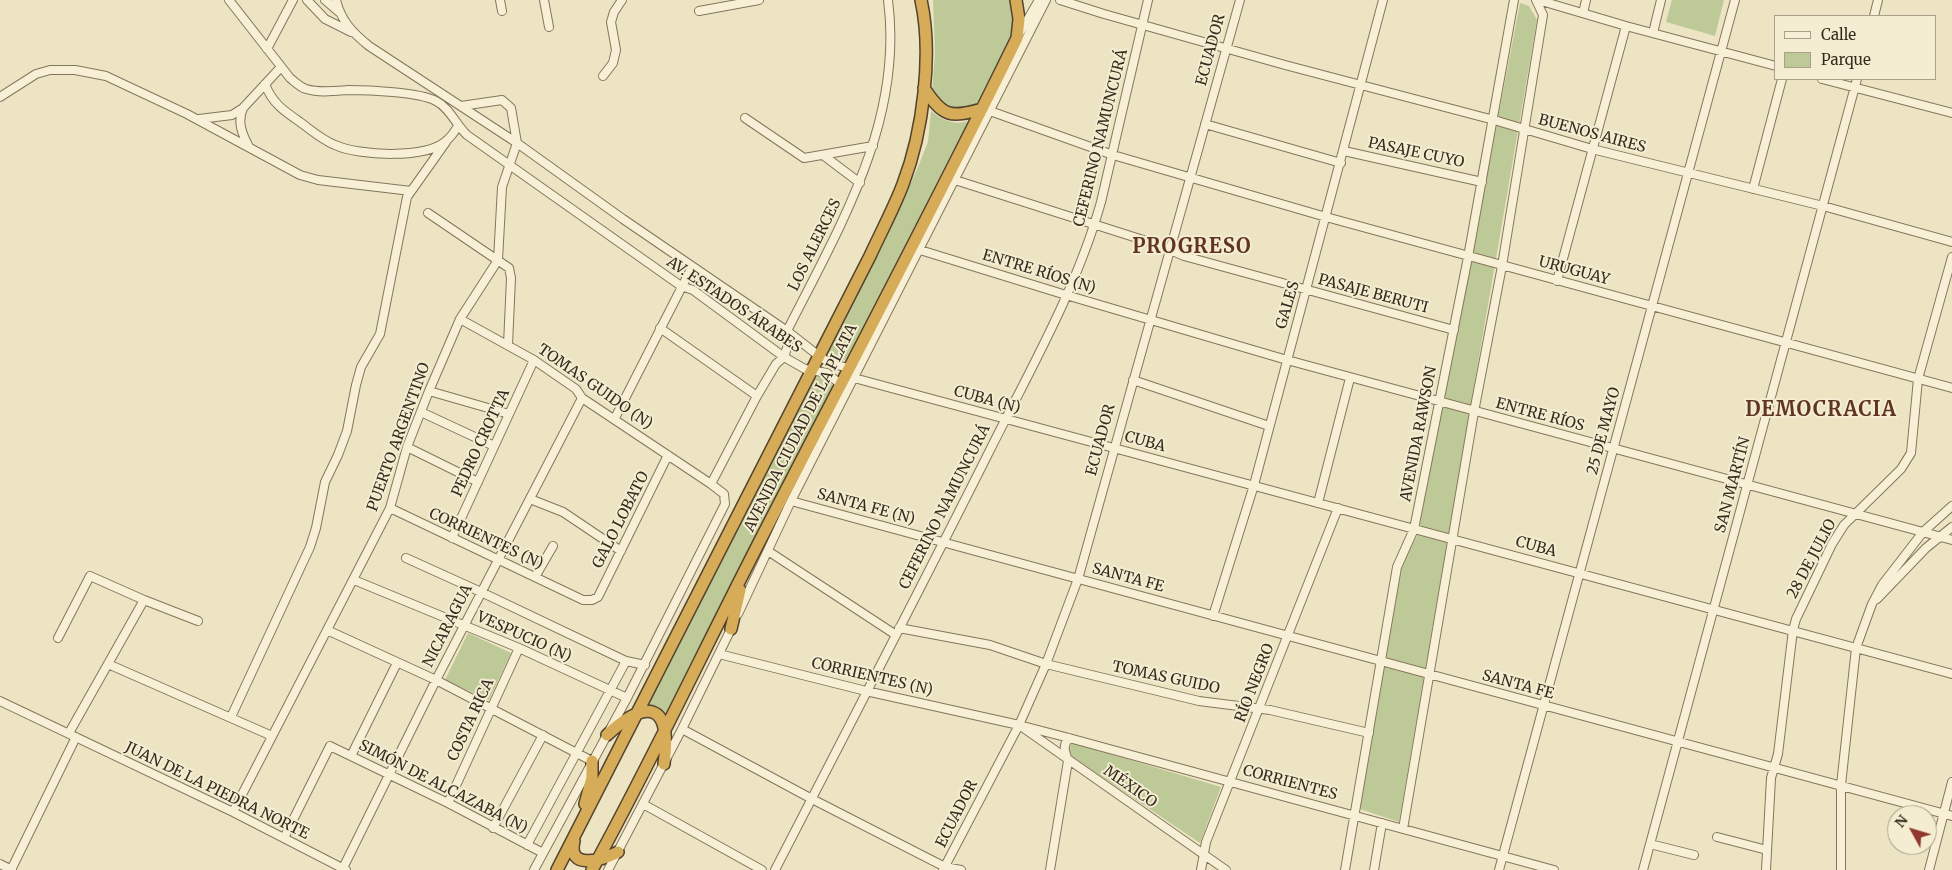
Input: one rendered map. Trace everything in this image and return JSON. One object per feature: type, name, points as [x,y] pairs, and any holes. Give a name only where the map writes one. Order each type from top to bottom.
[{"type":"highway","points":[[1016,0],[1019,19],[1017,38]]},
{"type":"highway","points":[[924,3],[926,57],[924,88],[934,104],[949,114],[960,115],[986,110]]},
{"type":"highway","name":"AVENIDA CIUDAD DE LA PLATA","points":[[594,866],[848,368],[986,110],[1017,38]]},
{"type":"highway","name":"AVENIDA CIUDAD DE LA PLATA","points":[[557,870],[777,439],[785,408],[817,354],[838,304],[870,256],[903,183],[917,135],[924,88]]},
{"type":"highway","points":[[920,250],[918,236],[937,215]]},
{"type":"highway","points":[[731,629],[745,570]]},
{"type":"highway","points":[[607,735],[626,718],[647,711],[655,713],[660,718],[665,729],[667,742],[664,764]]},
{"type":"highway","points":[[592,761],[590,787],[573,847],[575,855],[581,862],[594,866],[618,852]]},
{"type":"street","name":"AV. ESTADOS ÁRABES","points":[[229,0],[281,67],[297,84],[305,89],[314,91],[359,90],[418,96],[436,101],[447,110],[458,126],[510,165],[682,286],[693,290],[784,357],[809,369],[826,373],[840,384]]},
{"type":"street","points":[[267,48],[293,0]]},
{"type":"street","name":"AV. ESTADOS ÁRABES","points":[[307,0],[325,19],[352,33],[517,143],[830,363],[848,368]]},
{"type":"street","name":"AV. ESTADOS ÁRABES","points":[[326,0],[339,12],[352,33]]},
{"type":"street","name":"AV. ESTADOS ÁRABES","points":[[336,0],[339,12]]},
{"type":"street","points":[[500,0],[502,11]]},
{"type":"street","points":[[544,0],[549,27]]},
{"type":"street","points":[[603,76],[613,63],[616,50],[611,22],[614,12],[622,0]]},
{"type":"street","points":[[699,12],[759,0]]},
{"type":"street","name":"LOS ALERCES","points":[[784,357],[788,345],[787,331],[860,183],[873,146],[882,114],[890,65],[888,0]]},
{"type":"street","name":"AVENIDA CIUDAD DE LA PLATA","points":[[1017,38],[1030,19],[1039,0]]},
{"type":"street","name":"AVENIDA CIUDAD DE LA PLATA","points":[[719,654],[791,501],[955,180],[986,110],[1021,51],[1046,0]]},
{"type":"street","name":"BUENOS AIRES","points":[[1060,0],[1592,149],[1823,206],[1952,242]]},
{"type":"street","name":"CEFERINO NAMUNCURÁ","points":[[775,870],[898,632],[1066,295],[1095,226],[1148,0]]},
{"type":"street","name":"ECUADOR","points":[[944,869],[1019,725],[1046,664],[1078,579],[1132,380],[1171,250],[1240,0]]},
{"type":"street","name":"GALES","points":[[1213,616],[1254,485],[1362,85],[1383,0]]},
{"type":"street","name":"AVENIDA RAWSON","points":[[1345,870],[1397,567],[1414,529],[1494,120],[1514,0]]},
{"type":"street","points":[[1537,0],[1774,65]]},
{"type":"street","points":[[1403,829],[1474,412],[1502,266],[1543,15],[1537,0]]},
{"type":"street","points":[[1583,12],[1586,0]]},
{"type":"street","points":[[1653,33],[1662,0]]},
{"type":"street","name":"25 DE MAYO","points":[[1499,870],[1735,0]]},
{"type":"street","points":[[1874,15],[1878,0]]},
{"type":"street","points":[[1543,15],[1554,5]]},
{"type":"street","points":[[1021,51],[1030,19]]},
{"type":"street","points":[[1557,281],[1626,26]]},
{"type":"street","points":[[198,120],[232,115],[243,108],[281,67]]},
{"type":"street","points":[[0,97],[36,74],[50,70],[75,70],[106,76],[198,120],[300,176],[318,180],[411,191]]},
{"type":"street","points":[[1753,189],[1782,80]]},
{"type":"street","points":[[1826,80],[1952,114]]},
{"type":"street","name":"SAN MARTÍN","points":[[1643,870],[1857,80]]},
{"type":"street","points":[[265,84],[278,106],[323,139],[346,149],[404,154],[428,150],[446,142]]},
{"type":"street","points":[[461,106],[502,100],[511,108],[517,143],[502,187],[498,260]]},
{"type":"street","points":[[243,108],[240,115],[240,125],[249,147]]},
{"type":"street","name":"URUGUAY","points":[[986,110],[1113,155],[1326,217],[1952,388]]},
{"type":"street","points":[[745,118],[804,158],[873,146]]},
{"type":"street","points":[[1205,124],[1341,163]]},
{"type":"street","points":[[231,717],[310,547],[316,528],[325,482],[347,432],[361,368],[380,334],[397,254],[404,204],[411,191],[458,126]]},
{"type":"street","name":"PASAJE CUYO","points":[[1344,152],[1482,182]]},
{"type":"street","points":[[823,155],[860,183]]},
{"type":"street","name":"PASAJE BERUTI","points":[[955,180],[1159,245],[1184,256],[1218,267],[1454,330]]},
{"type":"street","points":[[428,213],[509,268],[511,278],[508,345]]},
{"type":"street","name":"ENTRE RÍOS (N)","points":[[920,250],[1150,320]]},
{"type":"street","name":"28 DE JULIO","points":[[1766,870],[1771,778],[1778,754],[1792,630],[1832,544],[1854,514],[1901,469],[1907,460],[1912,445],[1918,379],[1952,257]]},
{"type":"street","name":"PUERTO ARGENTINO","points":[[233,812],[390,508],[407,447],[428,391],[460,318],[498,260]]},
{"type":"street","points":[[615,418],[692,267]]},
{"type":"street","name":"TOMAS GUIDO (N)","points":[[460,318],[534,360],[576,389],[582,398],[615,418],[711,484]]},
{"type":"street","name":"ENTRE RÍOS","points":[[1150,320],[1350,378],[1952,540]]},
{"type":"street","points":[[660,328],[757,396]]},
{"type":"street","points":[[534,870],[645,664],[725,504],[724,494],[711,484],[757,396],[776,364],[784,357]]},
{"type":"street","name":"PEDRO CROTTA","points":[[452,538],[534,360]]},
{"type":"street","points":[[840,384],[854,378],[848,368]]},
{"type":"street","name":"CUBA (N)","points":[[854,378],[1113,448]]},
{"type":"street","points":[[1318,503],[1350,378]]},
{"type":"street","points":[[1132,380],[1269,426]]},
{"type":"street","points":[[428,391],[509,414]]},
{"type":"street","name":"NICARAGUA","points":[[345,869],[436,680],[582,398]]},
{"type":"street","points":[[421,412],[494,446]]},
{"type":"street","points":[[407,447],[478,482]]},
{"type":"street","name":"CUBA","points":[[1113,448],[1952,674]]},
{"type":"street","name":"GALO LOBATO","points":[[598,597],[668,455]]},
{"type":"street","points":[[530,499],[563,512],[621,551]]},
{"type":"street","name":"SANTA FE (N)","points":[[791,501],[1078,579]]},
{"type":"street","points":[[1841,870],[1841,785],[1856,648],[1872,604],[1882,584],[1923,532],[1952,506]]},
{"type":"street","name":"CORRIENTES (N)","points":[[390,508],[583,600],[592,600],[598,597]]},
{"type":"street","name":"RÍO NEGRO","points":[[1201,870],[1206,842],[1338,508]]},
{"type":"street","points":[[1872,604],[1926,548],[1952,527]]},
{"type":"street","points":[[535,577],[553,546]]},
{"type":"street","points":[[768,551],[898,632],[990,645],[1046,664]]},
{"type":"street","points":[[406,558],[626,660],[645,664]]},
{"type":"street","points":[[58,638],[90,576],[198,621]]},
{"type":"street","name":"SANTA FE","points":[[1078,579],[1948,815]]},
{"type":"street","name":"VESPUCIO (N)","points":[[354,580],[519,648],[627,698]]},
{"type":"street","points":[[0,864],[12,870],[72,735],[108,664],[144,600]]},
{"type":"street","points":[[327,630],[436,680],[592,761]]},
{"type":"street","name":"COSTA RICA","points":[[448,804],[519,648]]},
{"type":"street","points":[[608,870],[719,654]]},
{"type":"street","name":"CORRIENTES (N)","points":[[719,654],[866,692],[1019,725]]},
{"type":"street","points":[[527,845],[578,753],[626,660]]},
{"type":"street","points":[[351,756],[397,662]]},
{"type":"street","points":[[108,664],[272,736]]},
{"type":"street","name":"TOMAS GUIDO","points":[[1046,664],[1199,701],[1259,709],[1369,733]]},
{"type":"street","name":"JUAN DE LA PIEDRA NORTE","points":[[0,701],[233,812],[345,869]]},
{"type":"street","name":"CORRIENTES","points":[[1019,725],[1554,870]]},
{"type":"street","name":"MÉXICO","points":[[1019,725],[1226,870]]},
{"type":"street","points":[[682,728],[944,869],[961,870]]},
{"type":"street","points":[[493,828],[544,735]]},
{"type":"street","points":[[1050,870],[1068,760],[1064,748],[1065,742],[1069,738]]},
{"type":"street","name":"SIMÓN DE ALCAZABA (N)","points":[[284,838],[330,746],[543,853]]},
{"type":"street","points":[[1929,870],[1948,815],[1952,782]]},
{"type":"street","points":[[642,804],[762,870]]},
{"type":"street","points":[[1374,870],[1382,823]]},
{"type":"street","points":[[1717,838],[1767,850]]},
{"type":"street","points":[[1650,844],[1694,855]]},
{"type":"green space","points":[[933,0],[1009,0],[1014,31],[975,106],[953,111],[941,104],[932,93],[935,52]]},
{"type":"green space","points":[[1672,0],[1724,0],[1715,36],[1666,22]]},
{"type":"green space","points":[[1520,3],[1529,6],[1537,20],[1399,822],[1360,809],[1402,564],[1418,534]]},
{"type":"green space","points":[[931,111],[948,121],[958,123],[968,121],[848,358],[842,361],[832,357],[828,351],[880,250],[918,167],[928,142]]},
{"type":"green space","points":[[821,376],[830,380],[833,388],[667,718],[658,706],[646,707],[813,379]]},
{"type":"green space","points":[[468,633],[511,653],[489,700],[445,680]]},
{"type":"green space","points":[[1070,742],[1221,787],[1200,843],[1068,754],[1067,747]]},
{"type":"district","name":"PROGRESO","points":[[1192,247]]},
{"type":"district","name":"DEMOCRACIA","points":[[1821,410]]}]
